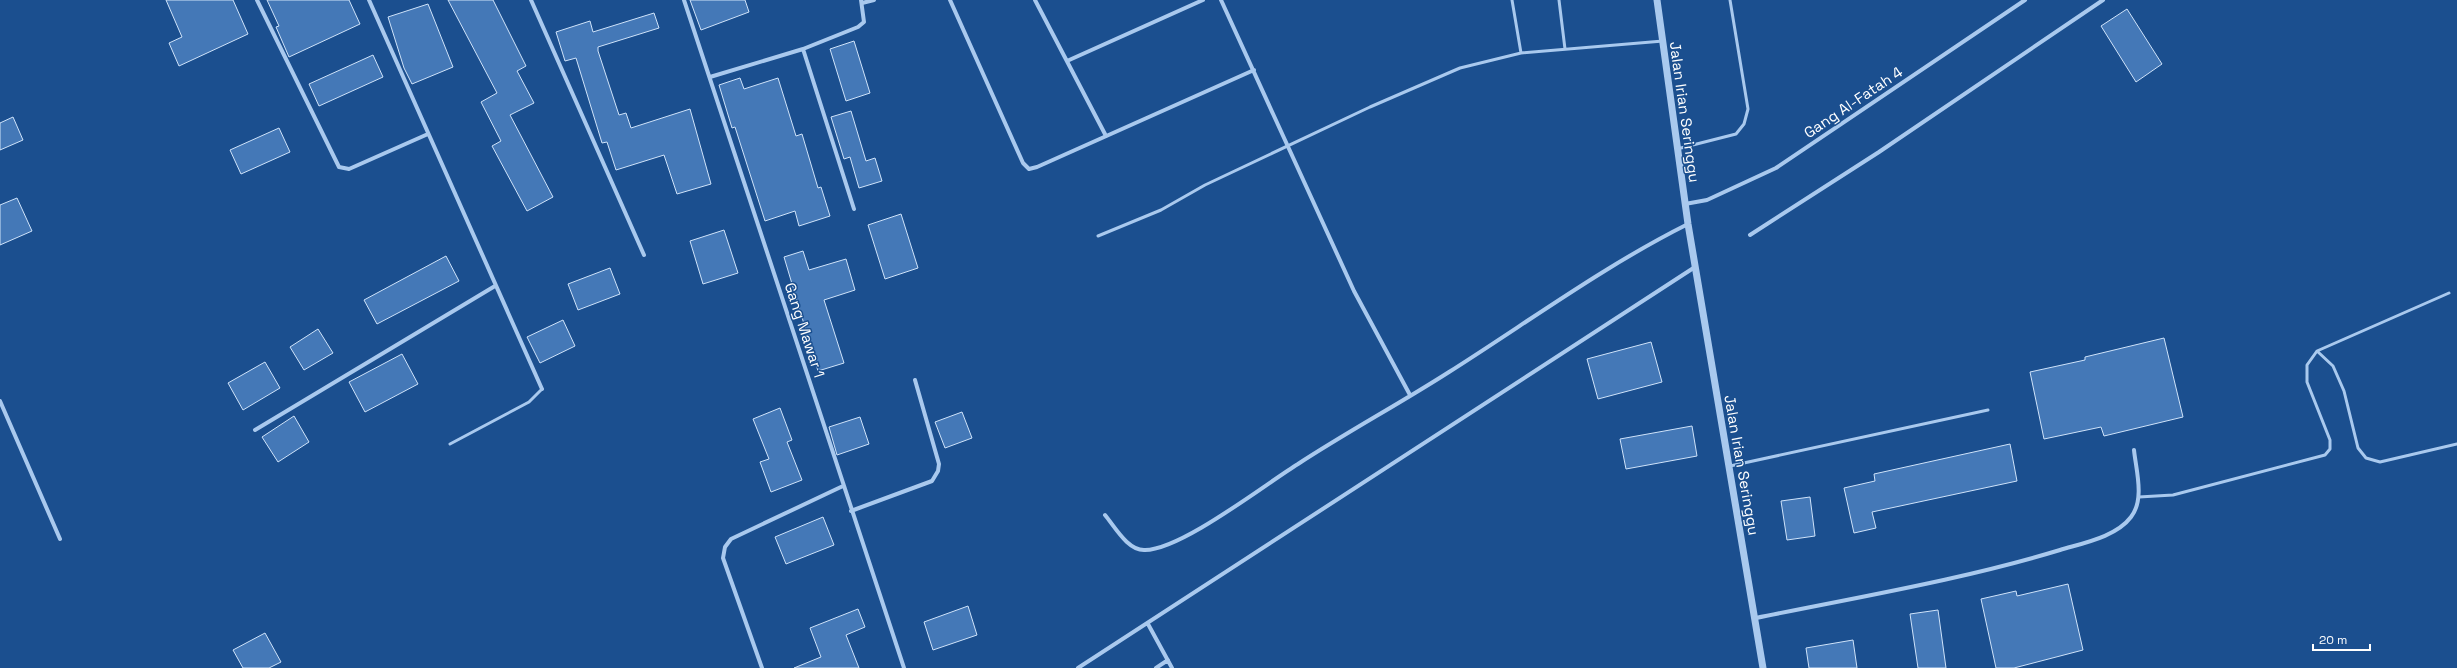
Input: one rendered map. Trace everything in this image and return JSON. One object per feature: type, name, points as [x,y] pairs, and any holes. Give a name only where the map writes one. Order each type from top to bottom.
[{"type":"street","points":[[257,0],[339,167],[349,169],[428,134]]},
{"type":"street","points":[[369,0],[542,389]]},
{"type":"street","points":[[531,0],[644,255]]},
{"type":"street","name":"Gang Mawar 1","points":[[684,0],[851,511],[904,668]]},
{"type":"street","points":[[710,77],[802,48],[858,27],[864,22],[861,2],[874,0]]},
{"type":"street","points":[[950,0],[1023,163],[1029,168],[1037,167],[1254,70]]},
{"type":"street","points":[[1035,0],[1106,136]]},
{"type":"street","points":[[1067,61],[1203,0]]},
{"type":"street","points":[[1221,0],[1354,291],[1410,395]]},
{"type":"street","name":"Jalan Irian Seringgu","points":[[1657,0],[1688,225],[1728,466],[1756,618],[1763,668]]},
{"type":"street","name":"Gang Al-Fatah 4","points":[[1685,204],[1707,200],[1776,168],[2025,0]]},
{"type":"street","points":[[1750,235],[1878,152],[2103,0]]},
{"type":"street","points":[[802,48],[854,209]]},
{"type":"street","points":[[1105,515],[1133,548],[1144,551],[1160,548],[1186,537],[1299,463],[1410,395],[1566,294],[1688,225]]},
{"type":"street","points":[[1078,668],[1148,624],[1695,267]]},
{"type":"street","points":[[254,430],[495,286]]},
{"type":"street","points":[[851,511],[932,481],[938,471],[939,464],[915,380]]},
{"type":"street","points":[[0,401],[60,539]]},
{"type":"street","points":[[1756,618],[2000,568],[2098,538],[2122,527],[2134,513],[2139,497],[2134,450]]},
{"type":"street","points":[[762,668],[723,558],[725,547],[731,539],[844,486]]},
{"type":"street","points":[[1148,624],[1172,668]]},
{"type":"street","points":[[1156,668],[1168,660]]},
{"type":"lane","points":[[1512,0],[1521,53]]},
{"type":"lane","points":[[1560,0],[1565,49]]},
{"type":"lane","points":[[1678,149],[1736,134],[1744,124],[1748,110],[1730,0]]},
{"type":"lane","points":[[1098,236],[1161,210],[1204,185],[1288,147],[1370,107],[1460,68],[1521,53],[1663,41]]},
{"type":"lane","points":[[2139,497],[2172,495],[2325,456],[2330,449],[2330,440],[2307,382],[2307,365],[2317,351],[2449,293]]},
{"type":"lane","points":[[2317,351],[2333,366],[2344,391],[2358,448],[2366,458],[2380,462],[2457,444]]},
{"type":"lane","points":[[450,444],[529,402],[542,389]]},
{"type":"lane","points":[[1728,466],[1988,410]]},
{"type":"building","points":[[166,0],[233,0],[248,34],[179,66],[169,43],[182,37]]},
{"type":"building","points":[[267,0],[349,0],[360,24],[289,57],[276,27],[279,26]]},
{"type":"building","points":[[448,0],[493,0],[526,66],[517,71],[534,103],[510,115],[553,197],[527,211],[492,146],[501,141],[481,102],[497,93]]},
{"type":"building","points":[[690,0],[745,0],[749,12],[701,30]]},
{"type":"building","points":[[428,4],[453,67],[412,84],[404,68],[388,17]]},
{"type":"building","points":[[2127,9],[2162,64],[2136,82],[2101,26]]},
{"type":"building","points":[[654,13],[659,28],[598,47],[598,51],[619,115],[626,113],[631,128],[690,109],[711,184],[677,194],[664,155],[616,170],[607,142],[602,143],[576,58],[565,61],[556,32],[590,21],[593,32]]},
{"type":"building","points":[[854,41],[870,93],[846,101],[830,49]]},
{"type":"building","points":[[373,55],[383,77],[319,106],[309,84]]},
{"type":"building","points":[[740,78],[744,89],[778,78],[796,136],[802,134],[818,188],[821,187],[830,216],[799,226],[795,211],[765,221],[735,127],[732,128],[719,85]]},
{"type":"building","points":[[851,111],[866,161],[875,158],[882,181],[859,188],[850,157],[844,159],[831,117]]},
{"type":"building","points":[[13,117],[23,140],[0,150],[0,123]]},
{"type":"building","points":[[279,128],[290,152],[241,174],[230,150]]},
{"type":"building","points":[[17,198],[32,231],[0,245],[0,205]]},
{"type":"building","points":[[901,214],[918,268],[885,279],[868,225]]},
{"type":"building","points":[[724,230],[738,273],[703,284],[690,241]]},
{"type":"building","points":[[803,251],[809,270],[846,259],[855,290],[824,300],[844,363],[818,371],[784,257]]},
{"type":"building","points":[[446,256],[459,281],[377,324],[364,300]]},
{"type":"building","points":[[610,268],[620,294],[578,310],[568,284]]},
{"type":"building","points":[[563,320],[575,346],[540,363],[527,337]]},
{"type":"building","points":[[318,329],[333,353],[304,370],[290,347]]},
{"type":"building","points":[[2164,338],[2183,417],[2104,436],[2101,427],[2044,439],[2030,372],[2085,360],[2085,357]]},
{"type":"building","points":[[1651,342],[1662,382],[1598,399],[1587,359]]},
{"type":"building","points":[[402,354],[418,384],[365,412],[349,382]]},
{"type":"building","points":[[265,362],[280,388],[243,410],[228,383]]},
{"type":"building","points":[[780,408],[792,440],[787,442],[802,480],[771,492],[760,462],[769,459],[753,419]]},
{"type":"building","points":[[962,412],[972,438],[945,448],[935,422]]},
{"type":"building","points":[[294,416],[309,442],[278,462],[262,437]]},
{"type":"building","points":[[860,417],[869,444],[837,455],[829,427]]},
{"type":"building","points":[[1692,426],[1697,456],[1626,469],[1620,439]]},
{"type":"building","points":[[2010,444],[2017,481],[1872,512],[1876,528],[1854,533],[1844,488],[1875,481],[1874,474]]},
{"type":"building","points":[[1810,497],[1815,536],[1787,540],[1781,501]]},
{"type":"building","points":[[823,517],[834,545],[786,564],[775,537]]},
{"type":"building","points":[[2068,584],[2083,650],[2014,668],[1996,668],[1981,599],[2016,591],[2017,596]]},
{"type":"building","points":[[968,606],[977,635],[933,650],[924,622]]},
{"type":"building","points":[[858,609],[865,627],[846,635],[859,668],[794,668],[821,657],[810,628]]},
{"type":"building","points":[[1938,610],[1946,668],[1918,668],[1910,614]]},
{"type":"building","points":[[265,633],[281,662],[269,668],[243,668],[233,650]]},
{"type":"building","points":[[1853,640],[1857,668],[1809,668],[1806,648]]}]
